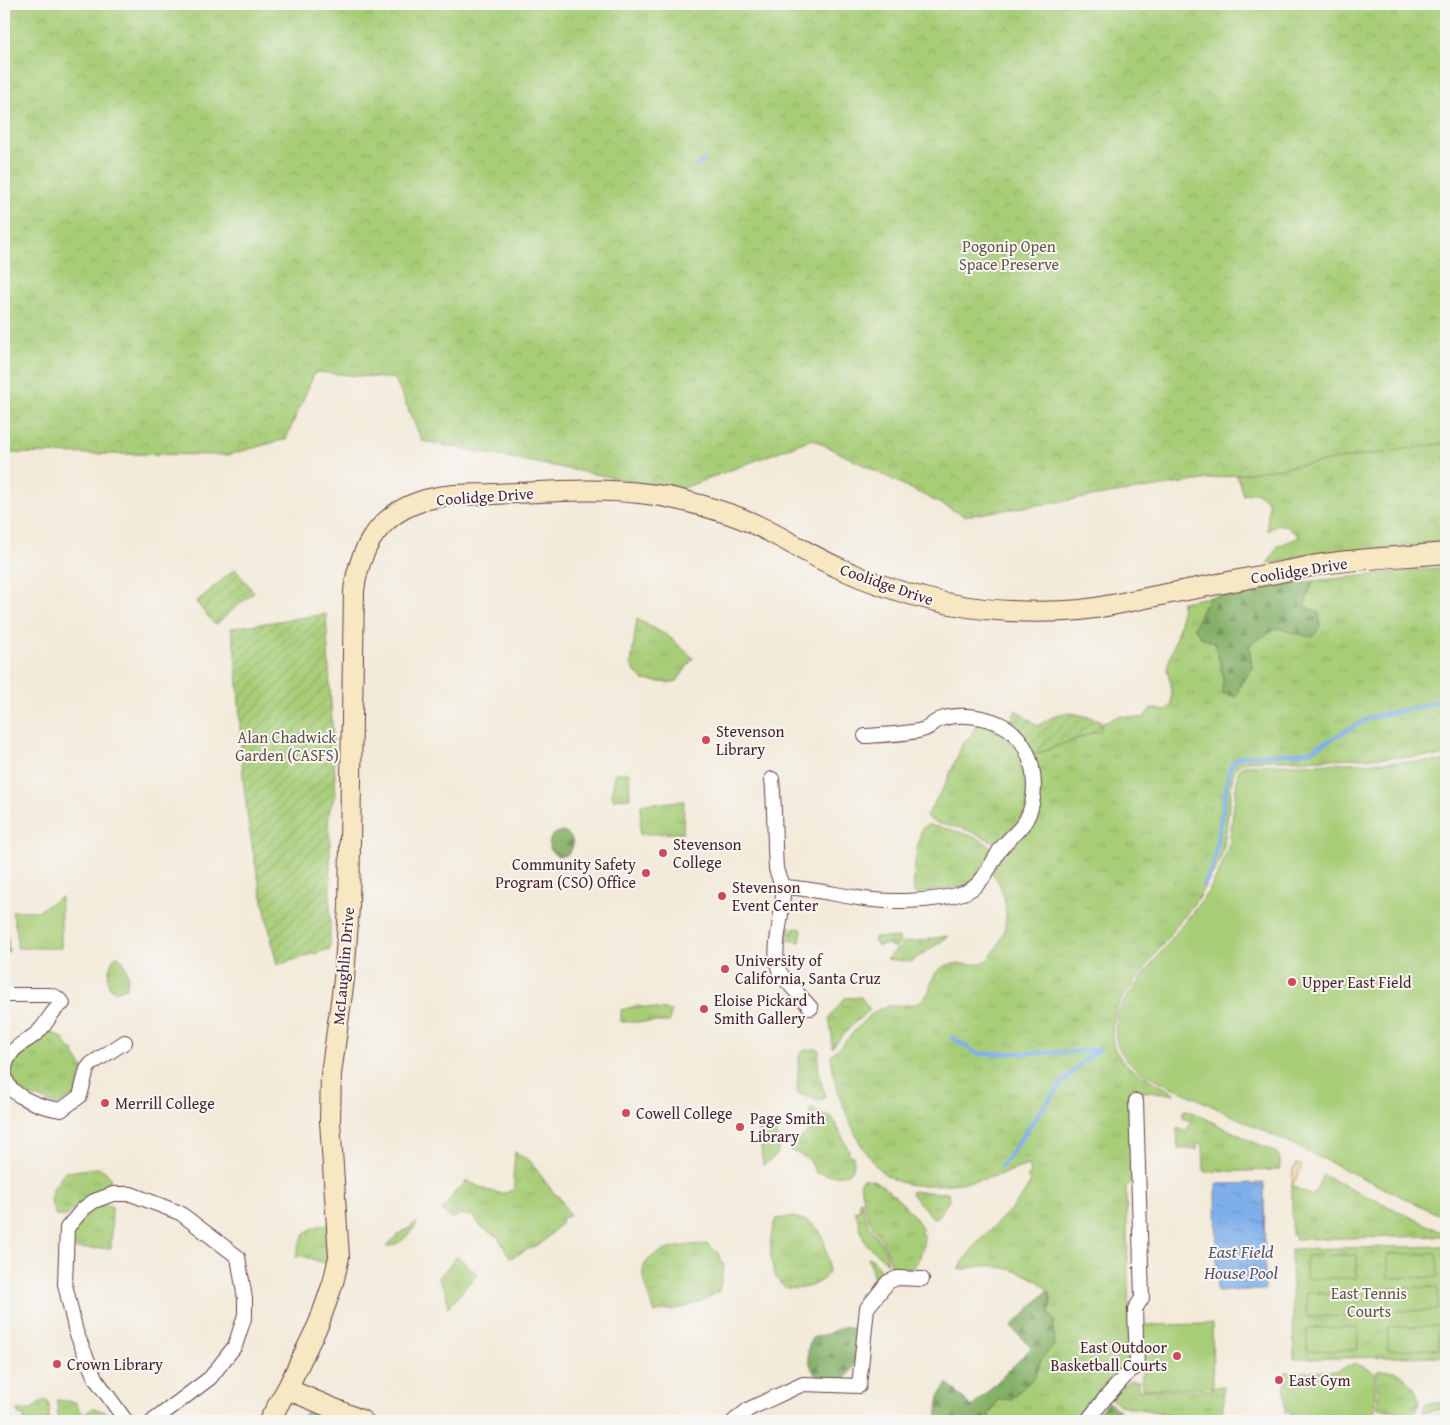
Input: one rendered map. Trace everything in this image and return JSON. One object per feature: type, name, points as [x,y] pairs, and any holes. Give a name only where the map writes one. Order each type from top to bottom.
[{"type":"street","name":"Coolidge Drive","points":[[400,512],[418,502],[456,496],[610,491],[646,494],[670,498],[727,513],[763,528],[838,568],[902,593],[935,602],[972,608],[1012,611],[1080,610],[1322,564],[1446,553]]},
{"type":"street","name":"McLaughlin Drive","points":[[269,1421],[287,1389],[326,1303],[339,1257],[330,1121],[332,1074],[344,979],[349,907],[352,622],[356,570],[362,553],[371,538],[384,524],[400,512]]},
{"type":"street","points":[[783,887],[859,898],[898,900],[923,899],[965,893],[978,883],[1000,849],[1016,833],[1029,813],[1033,803],[1031,764],[1021,741],[1010,730],[1000,724],[962,716],[940,719],[924,729],[865,736]]},
{"type":"street","points":[[772,779],[776,870],[783,887],[783,907],[777,944],[777,961],[779,971],[812,1008]]},
{"type":"street","points":[[4,995],[50,995],[63,1003],[57,1007],[43,1027],[13,1051],[7,1060],[4,1078],[7,1086],[16,1094],[43,1106],[61,1110],[80,1096],[87,1069],[91,1064],[125,1042]]},
{"type":"street","points":[[1087,1421],[1131,1370],[1137,1367],[1135,1309],[1142,1298],[1136,1101]]},
{"type":"street","points":[[126,1421],[95,1378],[76,1332],[65,1284],[67,1228],[83,1209],[113,1194],[131,1194],[180,1213],[238,1257],[241,1274],[245,1299],[245,1315],[235,1346],[210,1378],[153,1421]]},
{"type":"street","points":[[734,1421],[749,1409],[803,1384],[859,1386],[867,1308],[888,1282],[897,1278],[922,1278]]},
{"type":"street","points":[[287,1389],[363,1421]]},
{"type":"green space","name":"Pogonip Open Space Preserve","points":[[4,4],[1446,4],[1446,443],[965,516],[812,439],[678,490],[422,441],[395,379],[315,372],[286,439],[228,455],[4,453]]},
{"type":"green space","points":[[1446,357],[1446,541],[1268,563],[1278,546],[1300,537],[1286,526],[1277,524],[1268,531],[1269,502],[1256,492],[1243,495],[1237,475],[1236,453]]},
{"type":"green space","points":[[1446,567],[1446,756],[1248,761],[1240,764],[1233,775],[1224,846],[1219,863],[1198,898],[1122,998],[1114,1018],[1112,1034],[1114,1047],[1121,1058],[1130,1068],[1174,1092],[1174,1094],[1168,1094],[1150,1091],[1129,1095],[1129,1113],[1133,1117],[1134,1176],[1126,1188],[1130,1361],[1080,1421],[988,1421],[989,1414],[998,1400],[1012,1399],[1034,1377],[1040,1360],[1053,1347],[1055,1337],[1053,1330],[1055,1321],[1049,1314],[1051,1298],[1043,1285],[1027,1275],[993,1266],[958,1270],[978,1243],[1022,1197],[1031,1181],[1027,1178],[1031,1173],[1028,1165],[1003,1174],[954,1184],[912,1185],[889,1177],[875,1165],[864,1150],[856,1134],[839,1092],[831,1056],[865,1020],[877,1011],[889,1006],[910,1005],[924,998],[929,991],[935,974],[943,967],[953,964],[981,963],[991,956],[1000,941],[1006,921],[1005,900],[998,881],[992,872],[999,857],[1029,825],[1033,755],[1101,730],[1100,723],[1120,716],[1144,718],[1151,708],[1165,711],[1172,704],[1171,685],[1167,668],[1180,624],[1182,602],[1209,597],[1194,627],[1201,637],[1215,643],[1223,676],[1222,693],[1241,683],[1252,669],[1249,644],[1278,628],[1301,635],[1304,606],[1313,581]]},
{"type":"green space","points":[[235,569],[254,592],[215,625],[196,602]]},
{"type":"green space","points":[[1313,581],[1304,606],[1319,612],[1320,626],[1313,637],[1278,628],[1249,644],[1252,669],[1241,683],[1236,697],[1222,693],[1223,676],[1215,643],[1201,637],[1194,627],[1209,597]]},
{"type":"green space","name":"Alan Chadwick Garden (CASFS)","points":[[326,614],[336,794],[328,821],[330,838],[330,949],[277,965],[251,839],[243,775],[237,670],[231,628]]},
{"type":"green space","points":[[637,619],[668,636],[693,658],[677,681],[668,683],[643,680],[635,672],[631,664]]},
{"type":"green space","points":[[1016,710],[1038,726],[1055,716],[1068,713],[1100,720],[1101,730],[1033,755],[1011,723]]},
{"type":"green space","points":[[977,722],[993,725],[1017,743],[1029,778],[1026,812],[998,843],[964,829],[934,822],[926,816],[946,783],[963,743],[972,734]]},
{"type":"green space","name":"Upper East Field","points":[[1446,761],[1446,1218],[1141,1072],[1131,1064],[1119,1048],[1115,1030],[1125,999],[1208,892],[1220,870],[1229,844],[1238,772],[1241,767],[1246,765]]},
{"type":"green space","points":[[615,773],[629,773],[630,798],[613,799]]},
{"type":"green space","points":[[684,801],[683,833],[640,834],[641,804]]},
{"type":"green space","points":[[928,825],[974,837],[983,841],[994,851],[970,885],[914,893],[918,844],[922,828]]},
{"type":"green space","points":[[561,832],[566,833],[572,839],[572,849],[566,855],[561,856],[556,855],[550,849],[549,844],[550,839],[556,833]]},
{"type":"green space","points":[[61,897],[61,948],[17,948],[17,933],[12,911],[38,911]]},
{"type":"green space","points":[[4,917],[6,919],[9,952],[4,952]]},
{"type":"green space","points":[[787,927],[792,927],[791,935],[793,935],[795,928],[802,929],[800,942],[786,940]]},
{"type":"green space","points":[[949,936],[911,962],[886,959],[904,943]]},
{"type":"green space","points":[[874,937],[899,938],[900,943],[895,948],[887,944],[878,946]]},
{"type":"green space","points":[[116,956],[120,957],[128,976],[126,988],[118,991],[111,989],[108,981],[110,967]]},
{"type":"green space","points":[[861,997],[870,1010],[854,1023],[832,1048],[829,1018],[845,998]]},
{"type":"green space","points":[[636,1006],[671,1011],[669,1022],[621,1022],[621,1010]]},
{"type":"green space","points":[[47,1030],[63,1038],[70,1050],[74,1050],[75,1056],[83,1068],[75,1095],[57,1105],[18,1091],[11,1084],[11,1058]]},
{"type":"green space","points":[[815,1048],[819,1050],[818,1070],[825,1096],[818,1101],[797,1093],[799,1055],[804,1050]]},
{"type":"green space","points":[[810,1107],[833,1118],[850,1156],[853,1156],[854,1164],[852,1170],[848,1173],[836,1175],[816,1173],[810,1160],[789,1149],[792,1142],[798,1140],[810,1130]]},
{"type":"green space","points":[[1187,1110],[1277,1153],[1280,1159],[1280,1170],[1204,1172],[1203,1144],[1197,1143],[1197,1150],[1178,1148],[1177,1128],[1186,1131],[1191,1122],[1183,1117],[1183,1111]]},
{"type":"green space","points":[[759,1129],[774,1130],[779,1146],[776,1154],[763,1165]]},
{"type":"green space","points":[[515,1152],[530,1161],[553,1192],[559,1197],[570,1216],[561,1218],[562,1222],[543,1242],[510,1258],[498,1237],[481,1227],[474,1216],[460,1214],[452,1219],[442,1210],[455,1192],[467,1181],[492,1192],[504,1193],[510,1191],[515,1187],[513,1178]]},
{"type":"green space","points":[[97,1168],[104,1170],[110,1177],[110,1191],[78,1205],[67,1216],[56,1216],[51,1202],[52,1192],[65,1172]]},
{"type":"green space","points":[[1323,1175],[1446,1234],[1446,1236],[1295,1239],[1295,1235],[1292,1235],[1292,1186],[1313,1196]]},
{"type":"green space","points":[[862,1179],[873,1180],[886,1188],[909,1210],[923,1230],[920,1232],[921,1235],[924,1234],[923,1248],[920,1257],[911,1269],[898,1271],[891,1268],[883,1242],[871,1223],[863,1200],[860,1183]]},
{"type":"green space","points":[[912,1191],[948,1193],[949,1200],[938,1217],[933,1218],[911,1194]]},
{"type":"green space","points":[[859,1201],[861,1201],[869,1224],[885,1251],[887,1263],[865,1243],[855,1210],[860,1210]]},
{"type":"green space","points":[[103,1203],[112,1207],[111,1248],[74,1249],[74,1231],[79,1220]]},
{"type":"green space","points":[[793,1217],[814,1225],[821,1233],[829,1265],[826,1276],[822,1280],[816,1284],[796,1289],[785,1287],[779,1282],[772,1265],[771,1255],[773,1226],[776,1219]]},
{"type":"green space","points":[[416,1222],[416,1225],[404,1239],[386,1247],[397,1235]]},
{"type":"green space","points":[[328,1225],[327,1264],[303,1256],[296,1257],[299,1244],[309,1230]]},
{"type":"green space","points":[[707,1244],[718,1253],[724,1266],[719,1291],[692,1305],[655,1313],[646,1290],[643,1275],[644,1266],[649,1259],[657,1254],[678,1247]]},
{"type":"green space","name":"East Tennis Courts","points":[[1446,1246],[1446,1356],[1294,1359],[1291,1249]]},
{"type":"green space","points":[[1388,1254],[1437,1254],[1438,1277],[1388,1278]]},
{"type":"green space","points":[[1357,1255],[1357,1278],[1306,1279],[1306,1256]]},
{"type":"green space","points":[[457,1256],[477,1274],[448,1308],[446,1291],[438,1279]]},
{"type":"green space","points":[[868,1257],[878,1266],[882,1279],[877,1292],[863,1299],[857,1295],[877,1289]]},
{"type":"green space","points":[[1438,1287],[1438,1310],[1388,1311],[1388,1288]]},
{"type":"green space","points":[[1047,1291],[1051,1298],[1049,1314],[1055,1321],[1053,1330],[1055,1337],[1053,1347],[1040,1360],[1034,1377],[1012,1399],[998,1400],[989,1414],[988,1421],[938,1421],[938,1401],[948,1383],[972,1407],[1031,1348],[1011,1327]]},
{"type":"green space","points":[[1358,1292],[1358,1316],[1307,1317],[1306,1293]]},
{"type":"green space","name":"East Outdoor Basketball Courts","points":[[1212,1324],[1213,1387],[1142,1389],[1141,1325]]},
{"type":"green space","points":[[845,1326],[857,1331],[858,1350],[853,1367],[846,1378],[830,1381],[817,1378],[808,1354],[812,1338]]},
{"type":"green space","points":[[1438,1326],[1439,1349],[1388,1350],[1388,1327]]},
{"type":"green space","points":[[1357,1327],[1358,1350],[1307,1351],[1307,1328]]},
{"type":"green space","points":[[1355,1363],[1375,1373],[1375,1421],[1291,1419],[1291,1412],[1285,1412],[1285,1372],[1336,1371]]},
{"type":"green space","points":[[1377,1371],[1392,1371],[1403,1375],[1414,1388],[1419,1402],[1413,1406],[1419,1403],[1417,1410],[1408,1421],[1398,1421],[1397,1411],[1378,1409]]},
{"type":"green space","points":[[1130,1381],[1138,1381],[1138,1390],[1212,1390],[1213,1387],[1223,1386],[1223,1418],[1229,1421],[1192,1421],[1119,1405],[1112,1399],[1123,1385]]},
{"type":"green space","points":[[57,1400],[75,1402],[82,1415],[94,1408],[114,1415],[117,1421],[58,1421]]},
{"type":"green space","points":[[43,1401],[47,1401],[49,1405],[49,1421],[24,1421],[24,1416],[19,1415],[17,1410],[30,1410]]},
{"type":"green space","points":[[1108,1401],[1116,1409],[1120,1410],[1103,1421],[1092,1421]]},
{"type":"green space","points":[[1445,1403],[1446,1408],[1423,1411],[1426,1404]]},
{"type":"green space","points":[[309,1409],[337,1421],[298,1421]]},
{"type":"green space","points":[[1446,1414],[1446,1421],[1418,1421],[1420,1420]]},
{"type":"sand","points":[[1297,1164],[1302,1166],[1292,1186],[1293,1169]]},
{"type":"water","name":"East Field House Pool","points":[[1264,1183],[1265,1290],[1217,1291],[1216,1184]]},
{"type":"waterway","points":[[696,166],[704,160]]},
{"type":"waterway","points":[[1203,885],[1213,866],[1229,771],[1236,760],[1243,756],[1310,751],[1371,717],[1446,699]]},
{"type":"waterway","points":[[952,1037],[977,1054],[1096,1050]]},
{"type":"waterway","points":[[1001,1167],[1059,1087],[1086,1059],[1100,1049]]},
{"type":"place","name":"Stevenson Library","points":[[706,740]]},
{"type":"place","name":"Stevenson College","points":[[663,853]]},
{"type":"place","name":"Community Safety Program (CSO) Office","points":[[646,873]]},
{"type":"place","name":"Stevenson Event Center","points":[[722,896]]},
{"type":"place","name":"University of California, Santa Cruz","points":[[725,969]]},
{"type":"place","name":"Upper East Field","points":[[1292,982]]},
{"type":"place","name":"Eloise Pickard Smith Gallery","points":[[704,1009]]},
{"type":"place","name":"Merrill College","points":[[105,1103]]},
{"type":"place","name":"Cowell College","points":[[626,1113]]},
{"type":"place","name":"Page Smith Library","points":[[740,1127]]},
{"type":"place","name":"East Outdoor Basketball Courts","points":[[1177,1356]]},
{"type":"place","name":"Crown Library","points":[[57,1364]]},
{"type":"place","name":"East Gym","points":[[1279,1380]]}]
